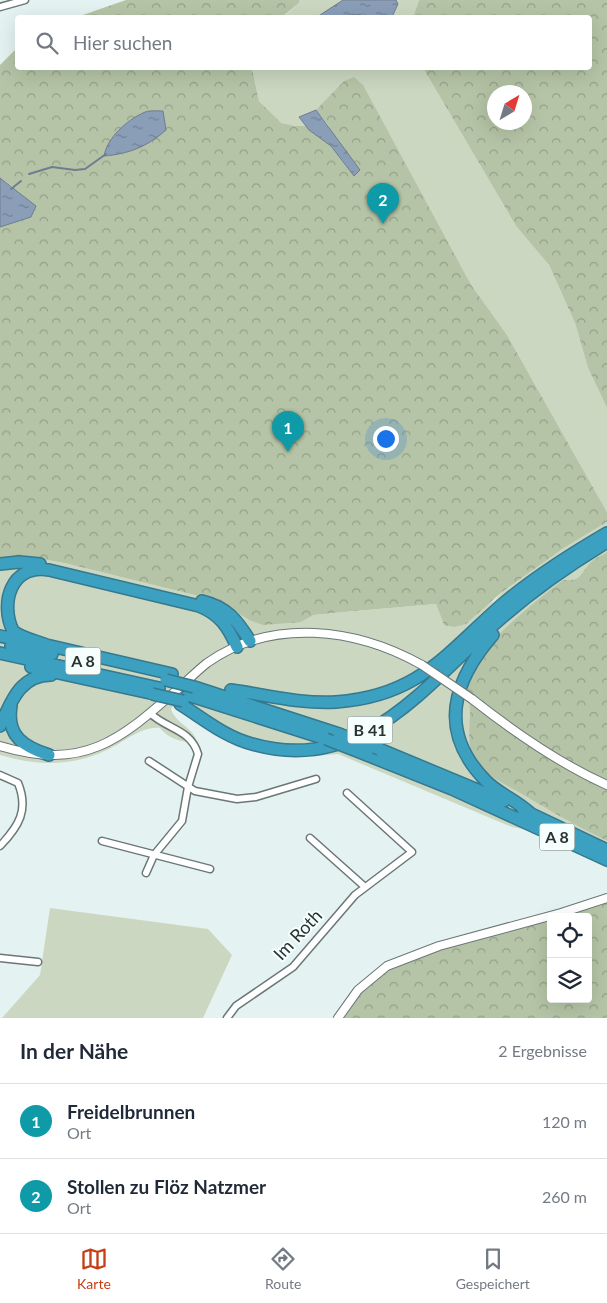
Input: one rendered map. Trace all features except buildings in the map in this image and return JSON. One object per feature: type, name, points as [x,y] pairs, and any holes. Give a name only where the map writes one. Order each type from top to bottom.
[{"type":"highway","name":"B 41","points":[[231,690],[288,701],[311,703],[360,699],[400,687],[440,663],[505,602],[542,574],[607,532]]},
{"type":"highway","name":"B 41","points":[[189,694],[223,732],[252,744],[296,750],[323,747],[350,740],[379,726],[412,702],[526,598],[607,542]]},
{"type":"highway","points":[[0,564],[18,562],[49,565],[213,604],[233,616],[250,641]]},
{"type":"highway","points":[[238,647],[223,621],[216,614],[199,606],[48,570],[29,570],[16,575],[6,587],[1,603],[4,618],[15,632],[49,646],[189,694],[231,690],[281,708],[322,728]]},
{"type":"highway","points":[[526,598],[475,658],[462,680],[455,710],[459,738],[465,754],[476,770],[497,790],[521,804],[530,813]]},
{"type":"highway","points":[[0,636],[49,646]]},
{"type":"highway","name":"A 8","points":[[0,644],[162,684],[326,739],[452,789],[607,860]]},
{"type":"highway","name":"A 8","points":[[0,653],[162,684]]},
{"type":"highway","points":[[0,661],[80,678]]},
{"type":"highway","points":[[0,726],[12,700],[23,685],[39,676],[49,675],[162,684]]},
{"type":"highway","name":"A 8","points":[[189,694],[339,734],[530,813],[607,850]]},
{"type":"highway","points":[[12,700],[10,714],[17,738],[30,749],[49,755]]},
{"type":"street","points":[[0,7],[24,0]]},
{"type":"street","points":[[0,746],[49,755],[89,750],[110,743],[150,713],[208,664],[250,641],[270,636],[300,633],[342,635],[381,645],[422,665],[538,747],[607,785]]},
{"type":"street","points":[[146,873],[154,855],[182,821],[188,787],[197,759],[196,748],[185,733],[163,723],[150,713]]},
{"type":"street","points":[[149,761],[202,794],[248,798],[316,778]]},
{"type":"street","points":[[0,775],[18,783],[24,798],[23,812],[0,846]]},
{"type":"street","name":"Im Roth","points":[[227,1018],[236,1006],[299,962],[349,902],[365,887],[412,852],[347,793]]},
{"type":"street","points":[[310,838],[365,887]]},
{"type":"street","points":[[102,841],[210,869]]},
{"type":"street","points":[[338,1018],[358,990],[386,966],[439,946],[607,898]]},
{"type":"street","points":[[0,958],[38,962]]},
{"type":"green space","points":[[126,0],[299,0],[300,2],[284,15],[83,15]]},
{"type":"green space","points":[[299,0],[343,0],[320,15],[285,15],[300,2]]},
{"type":"green space","points":[[396,0],[419,0],[414,15],[393,15],[398,4]]},
{"type":"green space","points":[[419,0],[607,0],[607,408],[588,368],[575,323],[549,265],[516,226],[424,70],[592,70],[592,15],[414,15]]},
{"type":"green space","points":[[15,50],[15,70],[252,70],[259,101],[281,123],[306,126],[331,146],[354,176],[328,125],[316,110],[344,81],[354,77],[363,85],[471,285],[507,335],[607,512],[607,522],[564,548],[502,592],[466,624],[454,627],[444,625],[436,604],[314,615],[301,622],[263,625],[249,620],[219,601],[64,563],[25,556],[0,558],[0,227],[8,224],[13,187],[0,178],[0,65]]},
{"type":"green space","points":[[252,70],[424,70],[516,226],[549,265],[575,323],[588,368],[607,408],[607,512],[507,335],[329,98],[316,110],[299,117],[306,126],[280,123],[259,101]]},
{"type":"green space","points":[[607,522],[607,552],[592,561],[577,578],[563,580],[522,613],[499,635],[468,689],[471,711],[469,733],[485,771],[570,822],[607,841],[607,868],[529,830],[512,827],[338,754],[315,756],[283,754],[173,706],[171,709],[173,714],[192,732],[197,742],[177,739],[167,735],[160,728],[153,728],[139,732],[113,747],[80,760],[41,763],[0,755],[0,558],[25,556],[64,563],[219,601],[249,620],[301,622],[314,615],[436,604],[444,625],[494,601],[502,592],[564,548]]},
{"type":"green space","points":[[607,552],[607,841],[501,782],[477,763],[470,746],[468,687],[469,678],[475,665],[509,624],[563,580],[577,578],[592,561]]},
{"type":"green space","points":[[607,901],[607,1018],[343,1018],[361,992],[388,967],[437,950],[547,919],[547,1003],[592,1003],[592,913],[569,913]]},
{"type":"green space","points":[[50,908],[208,929],[232,955],[203,1018],[2,1018],[40,975]]},
{"type":"water","points":[[343,0],[396,0],[398,4],[393,15],[320,15]]},
{"type":"water","points":[[316,110],[360,170],[354,176],[331,146],[309,130],[299,117]]},
{"type":"water","points":[[163,111],[166,130],[159,136],[137,149],[104,156],[113,136],[131,120],[145,112]]},
{"type":"water","points":[[0,178],[36,206],[31,217],[0,227]]},
{"type":"waterway","points":[[29,174],[52,167],[75,170],[85,169],[106,154]]},
{"type":"waterway","points":[[11,189],[21,181]]},
{"type":"place","name":"Stollen zu Flöz Natzmer","points":[[383,224]]},
{"type":"place","name":"Freidelbrunnen","points":[[288,452]]}]
